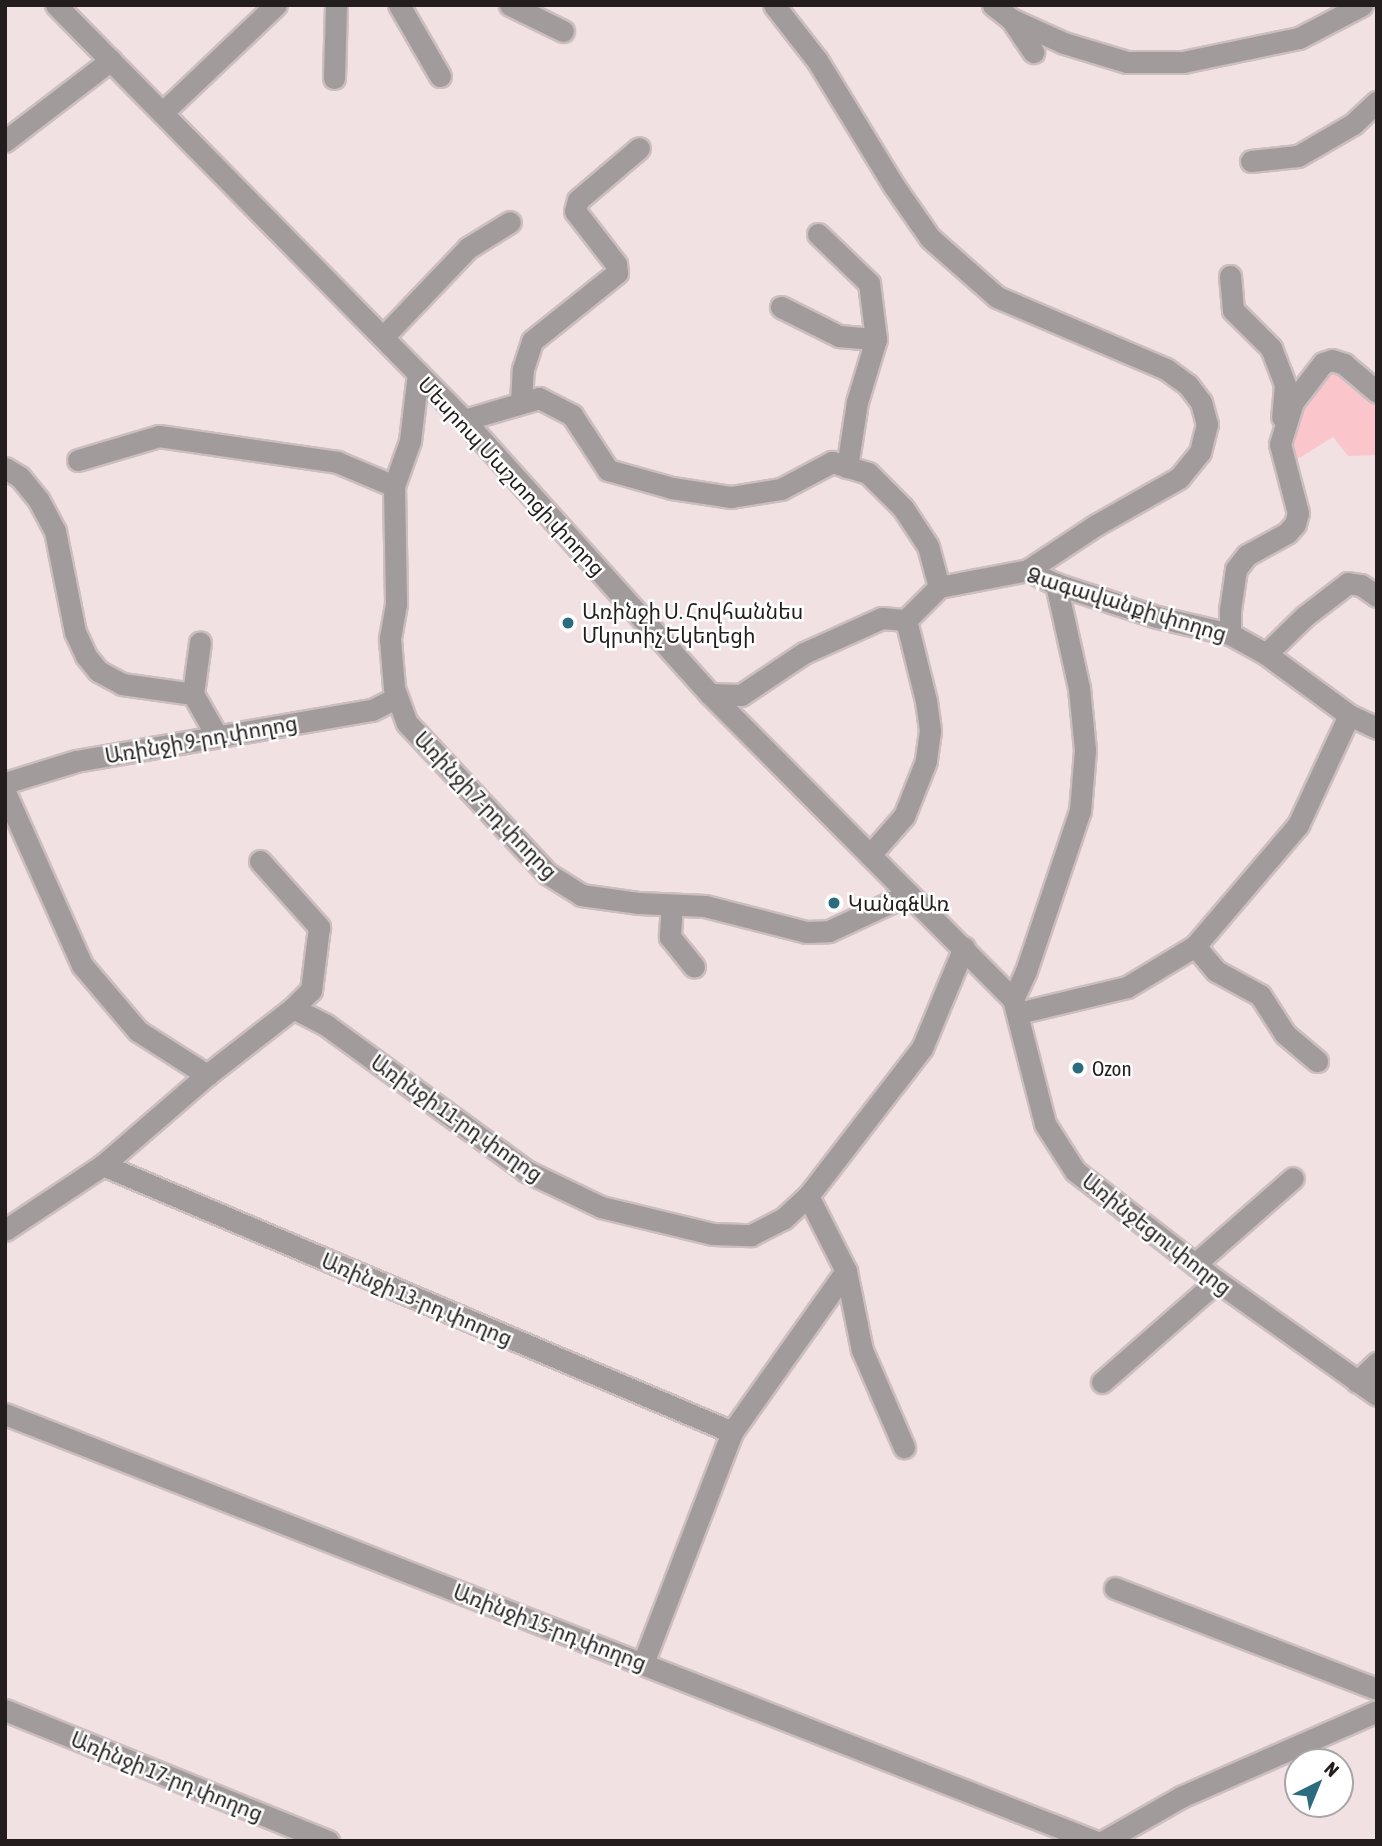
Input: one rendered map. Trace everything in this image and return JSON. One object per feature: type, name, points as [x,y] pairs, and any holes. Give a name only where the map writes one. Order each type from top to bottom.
[{"type":"street","name":"Մեսրոպ Մաշտոցի փողոց","points":[[56,5],[464,419],[710,694],[964,947],[1016,1006]]},
{"type":"street","points":[[162,113],[276,5]]},
{"type":"street","points":[[334,78],[335,5]]},
{"type":"street","points":[[399,5],[440,76]]},
{"type":"street","points":[[510,5],[563,31]]},
{"type":"street","points":[[774,5],[817,60],[894,186],[930,238],[997,297],[1166,369],[1188,385],[1201,402],[1206,425],[1200,452],[1179,478],[1096,525],[1028,570]]},
{"type":"street","points":[[993,5],[1011,19],[1064,43],[1128,62],[1183,62],[1299,38],[1362,5]]},
{"type":"street","points":[[1011,19],[1033,52]]},
{"type":"street","points":[[5,141],[111,60]]},
{"type":"street","points":[[1251,161],[1298,156],[1353,124],[1377,102]]},
{"type":"street","points":[[521,403],[523,369],[532,341],[617,273],[616,264],[575,211],[578,200],[639,148]]},
{"type":"street","points":[[383,337],[468,248],[510,222]]},
{"type":"street","points":[[818,234],[869,284],[876,339],[857,402],[847,467]]},
{"type":"street","points":[[1230,276],[1233,310],[1271,348],[1285,385],[1280,444],[1298,513],[1295,524],[1287,533],[1247,555],[1236,569],[1230,634]]},
{"type":"street","points":[[781,307],[839,336],[876,339]]},
{"type":"street","points":[[1280,444],[1293,402],[1323,363],[1332,360],[1344,364],[1377,392]]},
{"type":"street","name":"Առինջի 7-րդ փողոց","points":[[418,373],[410,441],[394,486],[396,604],[390,639],[397,697],[407,723],[548,874],[581,895],[705,906],[806,932],[829,931],[909,894]]},
{"type":"street","points":[[464,419],[539,398],[572,415],[608,470],[672,488],[731,497],[781,489],[832,462],[868,473],[903,508],[928,546],[939,587],[906,620],[882,618],[804,653],[741,695],[710,694]]},
{"type":"street","points":[[78,460],[159,436],[337,462],[394,486]]},
{"type":"street","points":[[5,468],[20,477],[38,499],[55,531],[75,632],[86,656],[98,671],[122,684],[193,694]]},
{"type":"street","name":"Ձագավանքի փողոց","points":[[939,587],[1028,570],[1056,584],[1157,617],[1230,634],[1266,654],[1349,715],[1377,728]]},
{"type":"street","points":[[1266,654],[1305,616],[1348,583],[1361,585],[1377,596]]},
{"type":"street","points":[[1056,584],[1079,688],[1085,750],[1080,811],[1016,1006],[1127,987],[1195,946],[1298,825],[1349,715]]},
{"type":"street","points":[[870,855],[904,816],[927,751],[930,730],[926,701],[906,620]]},
{"type":"street","points":[[200,642],[193,694],[218,736]]},
{"type":"street","name":"Առինջի 9-րդ փողոց","points":[[5,783],[76,761],[372,710],[397,697]]},
{"type":"street","points":[[5,792],[82,965],[138,1031],[207,1075]]},
{"type":"street","points":[[5,1230],[103,1165],[207,1075],[293,1008],[311,990],[319,928],[260,861]]},
{"type":"street","points":[[672,905],[670,937],[694,967]]},
{"type":"street","points":[[1195,946],[1216,971],[1261,995],[1285,1034],[1317,1062]]},
{"type":"street","name":"Առինջի 11-րդ փողոց","points":[[293,1008],[326,1025],[526,1171],[601,1207],[713,1234],[751,1234],[783,1219],[808,1196],[922,1048],[964,947]]},
{"type":"street","name":"Առինջեցու փողոց","points":[[1016,1006],[1045,1124],[1075,1171],[1217,1281],[1377,1395]]},
{"type":"street","name":"Առինջի 13-րդ փողոց","points":[[103,1165],[732,1433]]},
{"type":"street","points":[[1195,1264],[1293,1178]]},
{"type":"street","points":[[808,1196],[846,1270],[862,1350],[904,1447]]},
{"type":"street","points":[[643,1663],[732,1433],[846,1270]]},
{"type":"street","points":[[1102,1382],[1217,1281]]},
{"type":"street","points":[[1357,1382],[1377,1363]]},
{"type":"street","name":"Առինջի 15-րդ փողոց","points":[[5,1414],[1094,1841]]},
{"type":"street","points":[[1115,1588],[1377,1689]]},
{"type":"street","name":"Առինջի 17-րդ փողոց","points":[[5,1710],[328,1841]]},
{"type":"street","points":[[1104,1841],[1181,1797],[1377,1711]]},
{"type":"shaded area","points":[[1332,364],[1377,400],[1377,455],[1348,456],[1333,437],[1296,460],[1290,426],[1297,407]]},
{"type":"place","name":"Առինջի Ս. Հովհաննես Մկրտիչ Եկեղեցի","points":[[568,623]]},
{"type":"place","name":"Կանգ&Առ","points":[[834,903]]},
{"type":"place","name":"Ozon","points":[[1078,1068]]}]
